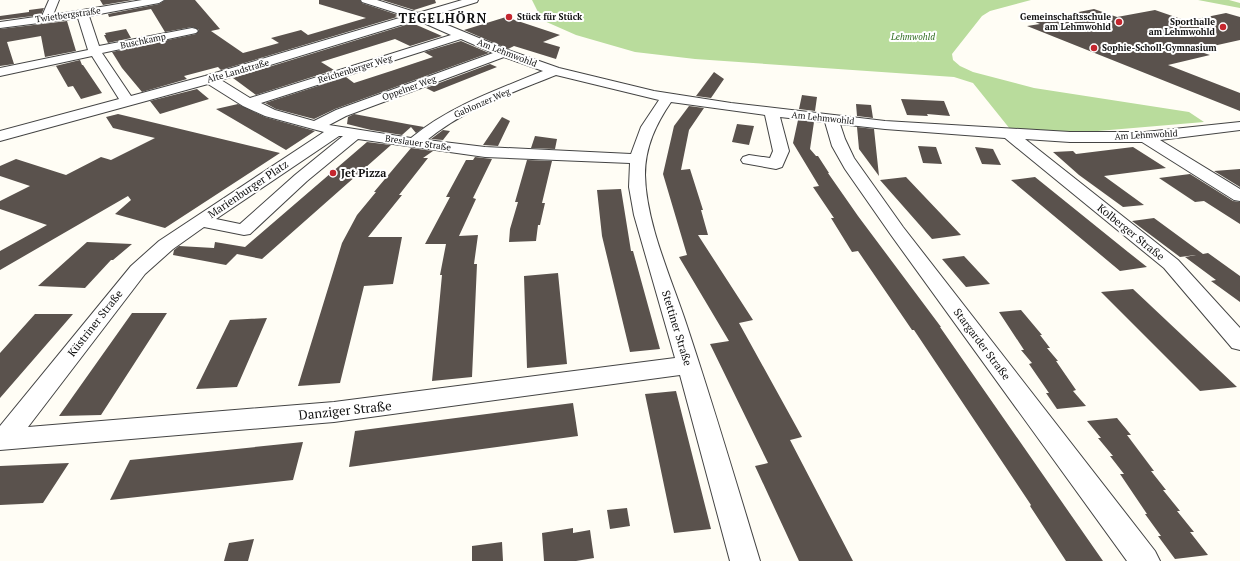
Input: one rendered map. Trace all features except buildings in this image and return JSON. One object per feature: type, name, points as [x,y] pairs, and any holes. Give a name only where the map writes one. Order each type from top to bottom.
[{"type":"street","points":[[46,19],[54,0]]},
{"type":"street","name":"Twietbergstraße","points":[[0,25],[83,14],[159,0]]},
{"type":"street","name":"Alte Landstraße","points":[[0,136],[210,80],[475,0]]},
{"type":"street","name":"Am Lehmwohld","points":[[376,1],[419,17],[504,53],[555,71],[667,98],[832,120],[1009,134],[1070,137],[1145,137],[1240,126]]},
{"type":"street","points":[[83,14],[94,52],[128,102]]},
{"type":"street","name":"Buschkamp","points":[[0,72],[192,31]]},
{"type":"street","name":"Reichenberger Weg","points":[[248,103],[462,35]]},
{"type":"street","name":"Oppelner Weg","points":[[316,126],[344,112],[504,53]]},
{"type":"street","name":"Gablonzer Weg","points":[[414,143],[432,127],[459,112],[555,71]]},
{"type":"street","name":"Breslauer Straße","points":[[210,80],[248,103],[282,117],[355,134],[485,152],[638,159]]},
{"type":"street","name":"Stettiner Straße","points":[[667,98],[646,132],[638,159],[639,191],[646,229],[689,365],[745,561]]},
{"type":"street","points":[[749,160],[776,164],[781,151],[772,112]]},
{"type":"street","name":"Stargarder Straße","points":[[832,120],[836,139],[852,169],[1145,561]]},
{"type":"street","name":"Marienburger Platz","points":[[201,221],[336,130]]},
{"type":"street","name":"Marienburger Platz","points":[[201,221],[244,230],[301,178],[355,134]]},
{"type":"street","name":"Kolberger Straße","points":[[1009,134],[1171,264],[1240,342]]},
{"type":"street","points":[[1145,137],[1240,196]]},
{"type":"street","name":"Küstriner Straße","points":[[2,439],[138,270],[154,254],[201,221]]},
{"type":"street","name":"Danziger Straße","points":[[2,439],[334,412],[689,365]]},
{"type":"green space","name":"Lehmwohld","points":[[532,0],[1031,0],[990,11],[982,16],[952,54],[953,60],[960,66],[973,72],[1034,88],[1189,112],[1204,122],[1086,132],[1010,129],[973,83],[954,77],[695,59],[635,52],[576,35],[542,20]]},
{"type":"green space","points":[[1198,0],[1229,0],[1240,3],[1240,8]]},
{"type":"place","name":"Stück für Stück","points":[[509,17]]},
{"type":"place","name":"Gemeinschaftsschule am Lehmwohld","points":[[1119,22]]},
{"type":"place","name":"Sporthalle am Lehmwohld","points":[[1223,27]]},
{"type":"place","name":"Sophie-Scholl-Gymnasium","points":[[1094,48]]},
{"type":"place","name":"Jet Pizza","points":[[333,173]]},
{"type":"district","name":"TEGELHÖRN","points":[[443,18]]}]
